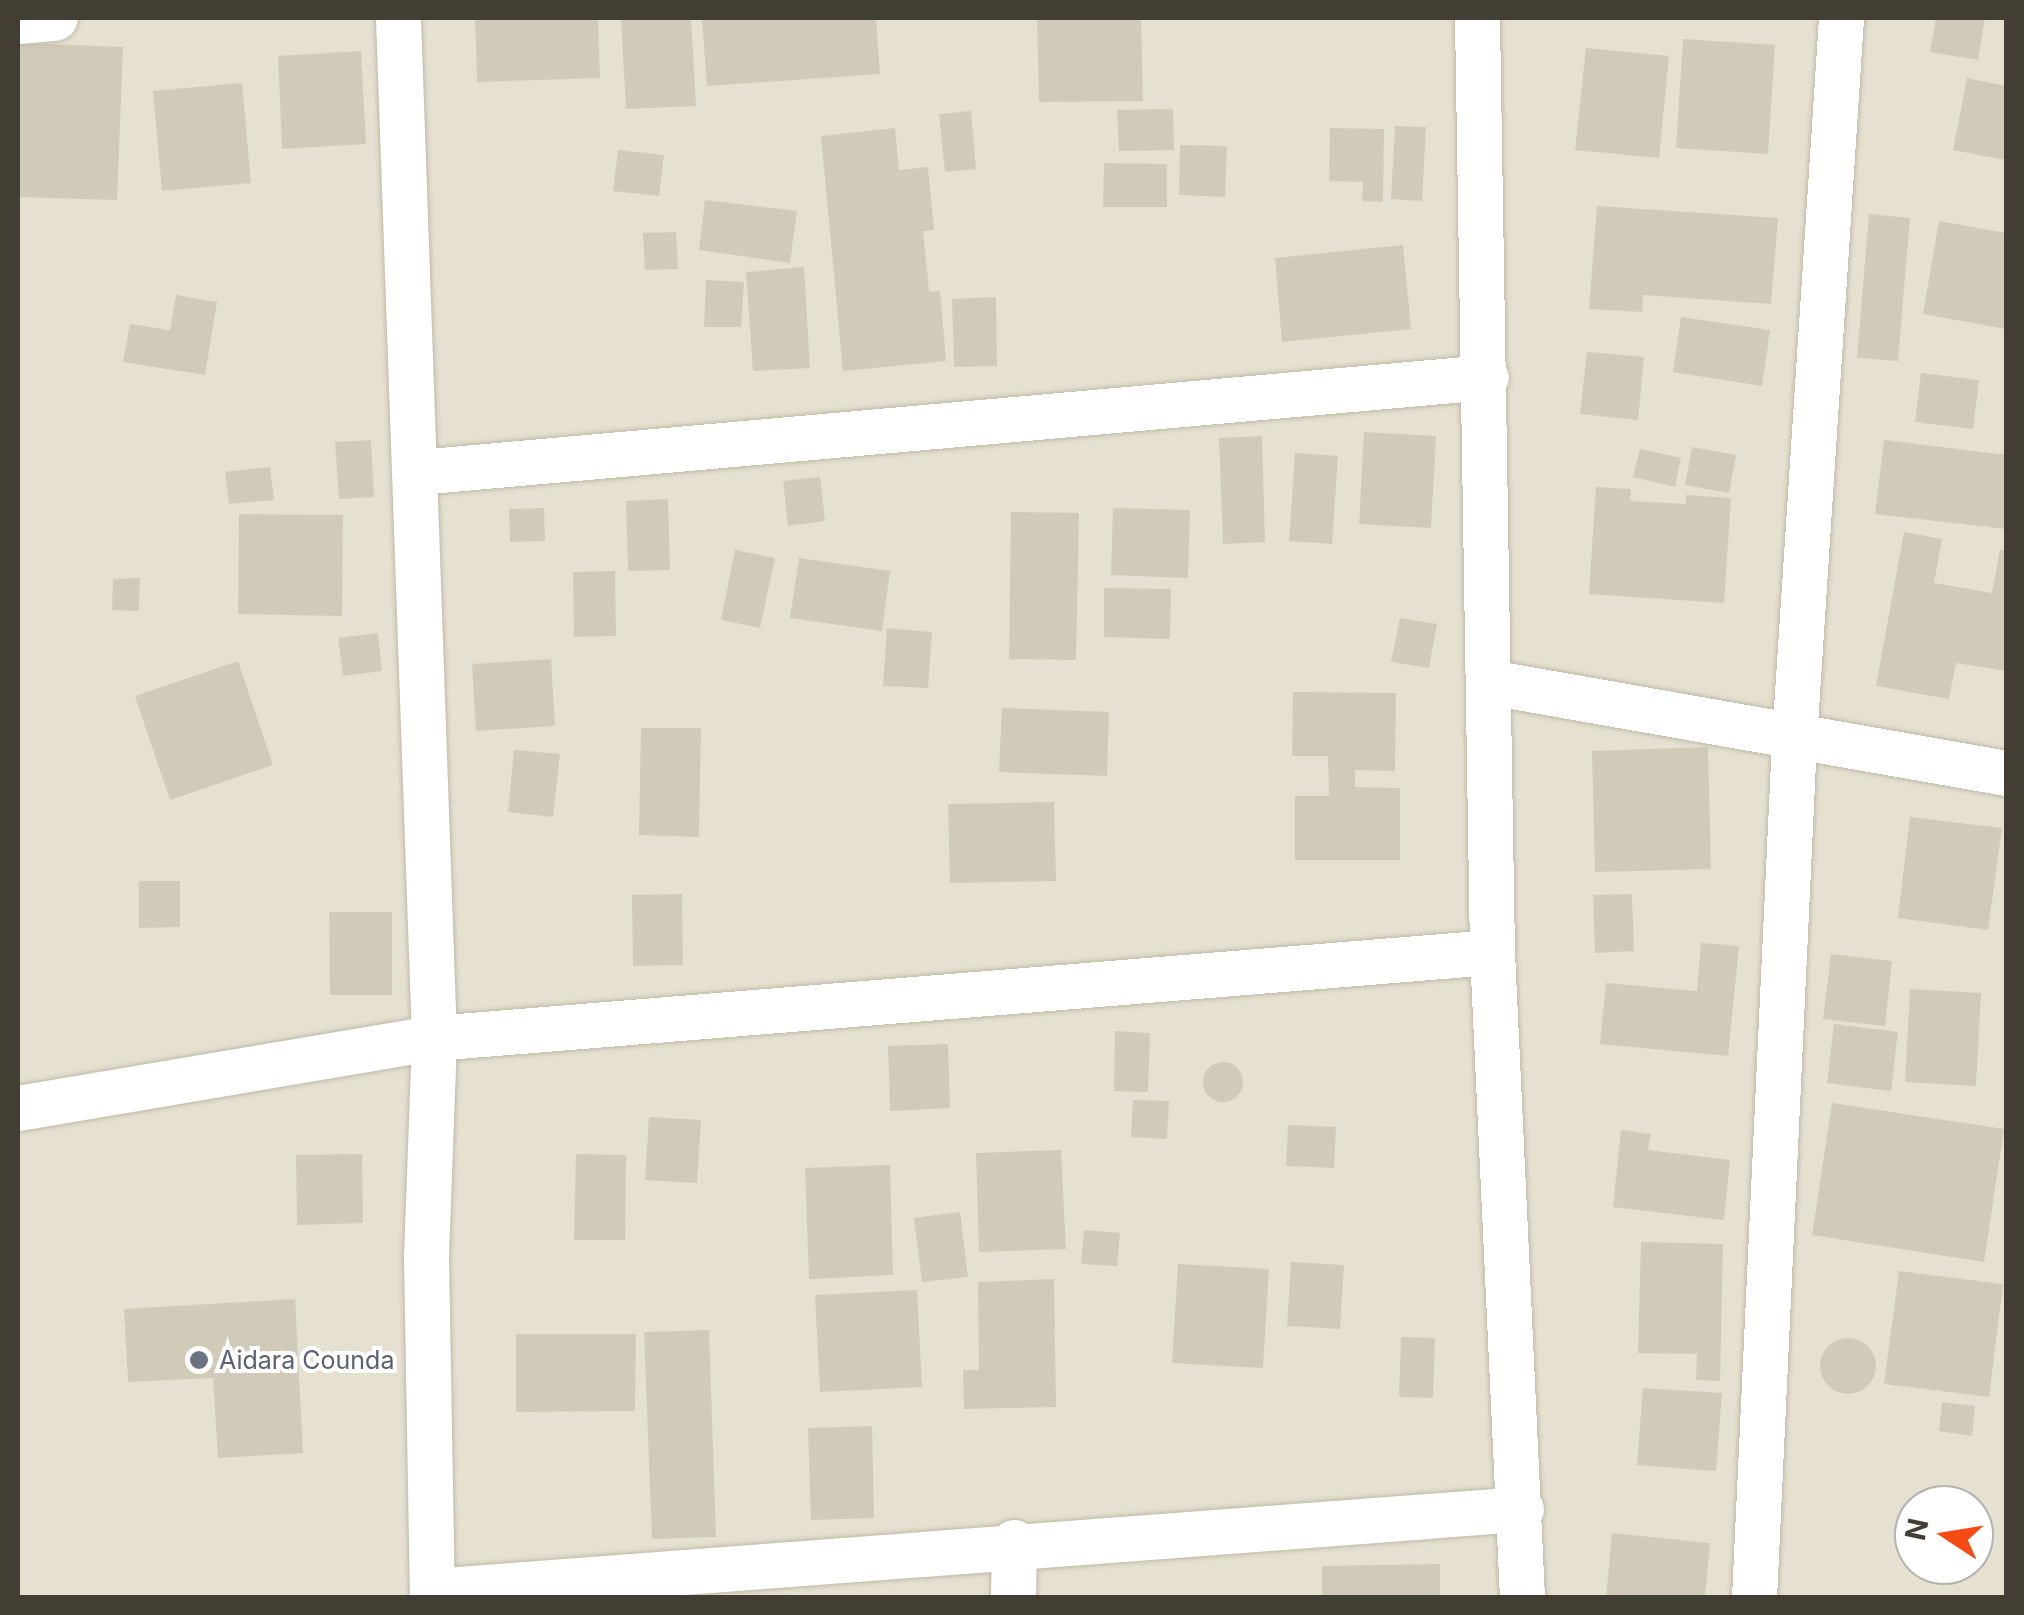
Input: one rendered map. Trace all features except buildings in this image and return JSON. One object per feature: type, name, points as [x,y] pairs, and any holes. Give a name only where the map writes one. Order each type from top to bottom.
[{"type":"street","points":[[18,21],[55,18]]},
{"type":"street","points":[[398,18],[418,472],[434,1038],[426,1257],[432,1594],[1014,1542],[1521,1508]]},
{"type":"street","points":[[1476,18],[1486,377],[1492,952],[1521,1508],[1522,1598]]},
{"type":"street","points":[[1754,1598],[1794,739],[1841,18]]},
{"type":"street","points":[[418,472],[1486,377]]},
{"type":"street","points":[[1489,682],[1794,739],[2006,773]]},
{"type":"street","points":[[18,1108],[434,1038],[1492,952]]},
{"type":"street","points":[[1013,1598],[1014,1542]]},
{"type":"shaded area","points":[[18,18],[2006,18],[2006,1597],[18,1597]]},
{"type":"place","name":"Aidara Counda","points":[[199,1360]]}]
